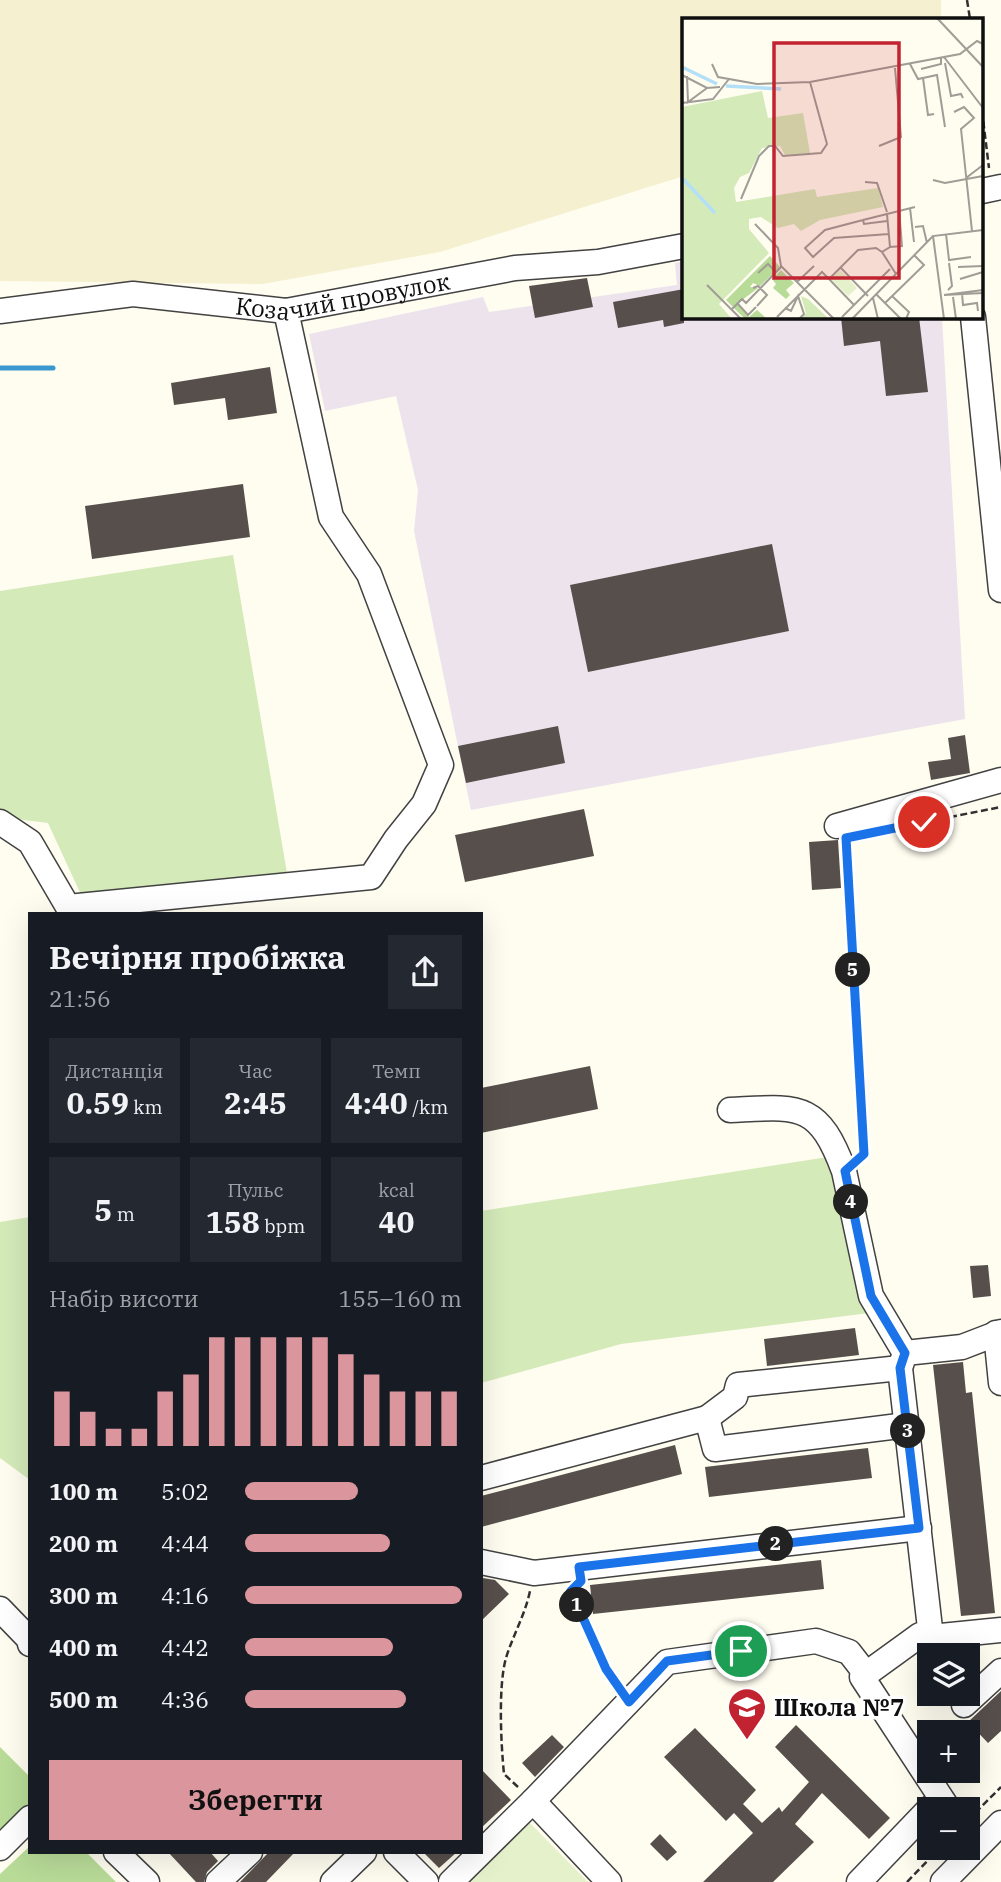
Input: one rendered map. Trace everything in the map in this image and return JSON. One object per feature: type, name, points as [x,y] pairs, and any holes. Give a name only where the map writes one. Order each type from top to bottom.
[{"type":"street","name":"Козачий провулок","points":[[0,311],[133,294],[286,311],[515,268],[598,261],[682,246]]},
{"type":"street","points":[[0,822],[30,842],[68,907],[371,877],[424,804],[442,765],[369,574],[331,517],[286,311]]},
{"type":"street","points":[[973,318],[1001,590]]},
{"type":"street","points":[[842,832],[1001,780]]},
{"type":"street","points":[[730,1111],[787,1107],[803,1111],[821,1123],[838,1152],[845,1171],[871,1296],[903,1360],[907,1425],[931,1637]]},
{"type":"street","points":[[483,1477],[707,1418],[735,1397],[738,1385],[903,1360],[962,1347],[998,1333],[1001,1383]]},
{"type":"street","points":[[707,1418],[715,1449],[907,1425]]},
{"type":"street","points":[[483,1562],[534,1573],[919,1528]]},
{"type":"street","points":[[0,1609],[28,1638]]},
{"type":"street","points":[[933,1797],[862,1677],[920,1635],[931,1637],[1001,1630]]},
{"type":"street","points":[[483,1850],[667,1661],[816,1641],[849,1652],[866,1674]]},
{"type":"street","points":[[980,1690],[1001,1671]]},
{"type":"street","points":[[533,1801],[610,1882]]},
{"type":"street","points":[[859,1882],[917,1830]]},
{"type":"street","points":[[980,1838],[999,1830]]},
{"type":"street","points":[[118,1854],[147,1882]]},
{"type":"street","points":[[218,1882],[248,1854]]},
{"type":"street","points":[[333,1882],[362,1854]]},
{"type":"street","points":[[398,1854],[426,1882]]},
{"type":"street","points":[[451,1882],[479,1854]]},
{"type":"street","points":[[943,1882],[959,1860]]},
{"type":"path","points":[[967,0],[970,18]]},
{"type":"path","points":[[984,127],[992,189]]},
{"type":"path","points":[[949,817],[1001,807]]},
{"type":"path","points":[[842,832],[864,1154],[845,1171]]},
{"type":"path","points":[[579,1567],[581,1581],[571,1591],[606,1669],[629,1702]]},
{"type":"path","points":[[533,1801],[504,1773],[501,1746],[506,1659],[526,1609],[534,1573]]},
{"type":"path","points":[[980,1808],[1001,1787]]},
{"type":"path","points":[[907,1882],[928,1860]]},
{"type":"shaded area","points":[[0,0],[941,0],[941,18],[682,18],[682,177],[440,252],[263,284],[0,281]]},
{"type":"shaded area","points":[[682,261],[682,318],[942,318],[965,719],[471,810],[414,531],[418,490],[396,396],[325,411],[309,334],[483,297],[489,312],[677,285],[675,263]]},
{"type":"green space","points":[[233,555],[288,879],[83,899],[48,823],[0,817],[0,591]]},
{"type":"green space","points":[[828,1157],[869,1313],[621,1344],[483,1382],[483,1211]]},
{"type":"green space","points":[[28,1217],[28,1479],[0,1458],[0,1222]]},
{"type":"green space","points":[[0,1747],[28,1775],[28,1806],[0,1833]]},
{"type":"green space","points":[[529,1822],[588,1882],[467,1882]]},
{"type":"green space","points":[[28,1848],[28,1854],[88,1854],[116,1882],[0,1882],[0,1874]]},
{"type":"building","points":[[587,278],[593,307],[535,318],[529,286]]},
{"type":"building","points":[[682,289],[684,323],[664,327],[663,320],[618,328],[613,302]]},
{"type":"building","points":[[841,318],[919,318],[928,392],[886,396],[880,341],[844,346]]},
{"type":"building","points":[[270,367],[277,413],[228,420],[225,398],[174,405],[171,383]]},
{"type":"building","points":[[243,484],[250,537],[92,559],[85,506]]},
{"type":"building","points":[[772,544],[789,631],[588,672],[570,585]]},
{"type":"building","points":[[558,726],[565,763],[466,783],[458,746]]},
{"type":"building","points":[[965,735],[970,773],[931,780],[928,762],[951,759],[948,738]]},
{"type":"building","points":[[584,809],[594,856],[465,882],[455,835]]},
{"type":"building","points":[[838,840],[841,888],[812,890],[809,842]]},
{"type":"building","points":[[590,1066],[598,1109],[483,1133],[483,1088]]},
{"type":"building","points":[[988,1265],[991,1296],[973,1298],[970,1266]]},
{"type":"building","points":[[855,1328],[859,1355],[767,1366],[764,1339]]},
{"type":"building","points":[[963,1362],[966,1393],[972,1392],[995,1613],[961,1616],[933,1365]]},
{"type":"building","points":[[675,1445],[682,1474],[483,1526],[483,1495]]},
{"type":"building","points":[[868,1448],[872,1478],[709,1497],[705,1467]]},
{"type":"building","points":[[821,1560],[824,1589],[593,1614],[590,1585]]},
{"type":"building","points":[[483,1578],[495,1580],[509,1594],[483,1619]]},
{"type":"building","points":[[1001,1691],[1001,1731],[988,1743],[980,1735],[980,1720],[970,1720]]},
{"type":"building","name":"Школа №7","points":[[796,1725],[890,1818],[869,1839],[822,1793],[795,1824],[814,1842],[773,1882],[703,1882],[753,1833],[734,1813],[726,1821],[664,1757],[695,1728],[756,1790],[743,1804],[762,1823],[779,1807],[782,1812],[809,1782],[775,1747]]},
{"type":"building","points":[[552,1735],[564,1747],[535,1777],[522,1763]]},
{"type":"building","points":[[483,1771],[511,1800],[483,1826]]},
{"type":"building","points":[[660,1834],[677,1852],[667,1861],[650,1844]]},
{"type":"building","points":[[170,1854],[212,1854],[218,1861],[207,1872],[204,1882],[196,1882]]},
{"type":"building","points":[[267,1854],[293,1854],[266,1882],[240,1882]]},
{"type":"building","points":[[425,1854],[455,1854],[439,1868]]},
{"type":"waterway","points":[[0,368],[53,368]]},
{"type":"place","name":"Школа №7","points":[[747,1741]]},
{"type":"route","points":[[741,1651],[667,1661],[629,1702],[606,1669],[571,1591],[581,1581],[579,1567],[919,1528],[900,1368],[905,1353],[871,1296],[845,1171],[864,1154],[846,838],[924,822]]}]
